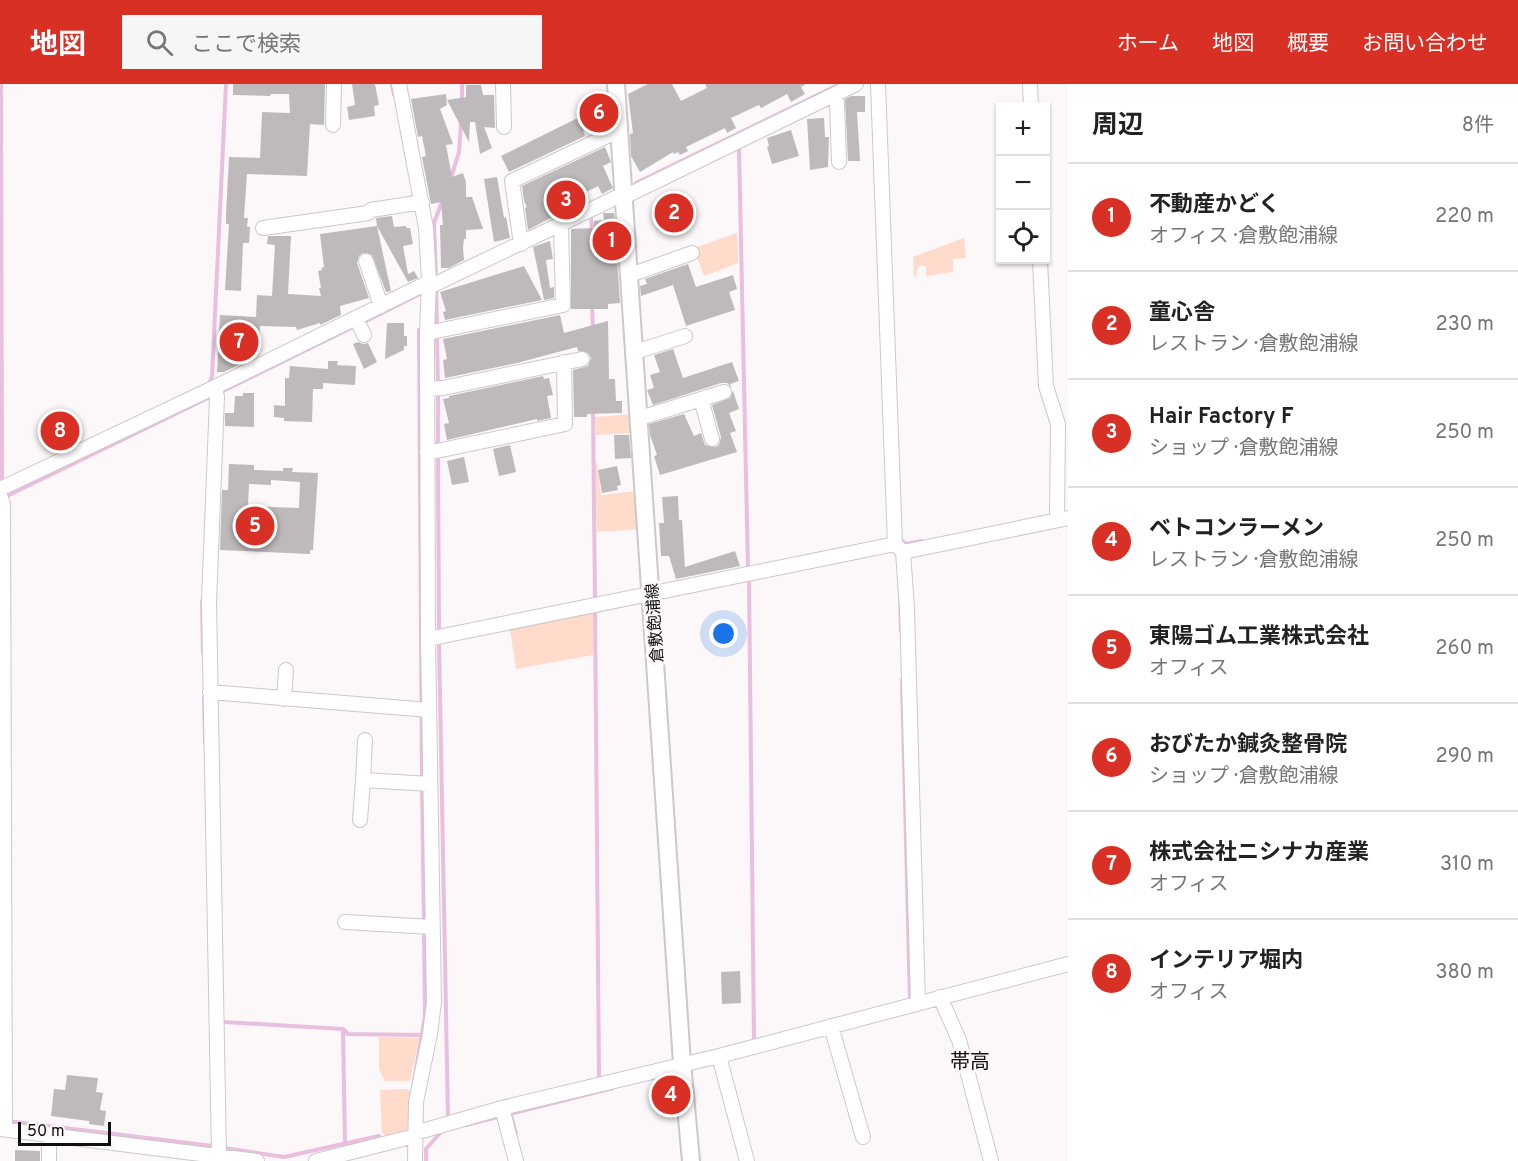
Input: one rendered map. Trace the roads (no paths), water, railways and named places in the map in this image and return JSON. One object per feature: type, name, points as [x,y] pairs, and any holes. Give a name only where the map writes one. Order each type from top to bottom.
[{"type":"main road","name":"倉敷飽浦線","points":[[616,84],[682,1064],[691,1161]]},
{"type":"street","points":[[333,125],[334,84]]},
{"type":"street","points":[[399,84],[418,203],[426,228],[434,332],[435,638],[424,710],[427,927],[433,1018],[416,1102],[415,1161]]},
{"type":"street","points":[[503,84],[504,127]]},
{"type":"street","points":[[878,84],[899,548],[907,609],[918,1003]]},
{"type":"street","points":[[1030,84],[1031,102]]},
{"type":"street","points":[[839,162],[837,103],[844,88]]},
{"type":"street","points":[[0,489],[360,326],[381,306],[521,244],[617,197],[624,197],[844,88]]},
{"type":"street","points":[[521,244],[512,181],[620,130]]},
{"type":"street","points":[[263,228],[368,213],[372,210],[418,203]]},
{"type":"street","points":[[434,332],[563,305],[561,224]]},
{"type":"street","points":[[630,275],[692,253]]},
{"type":"street","points":[[366,261],[381,306]]},
{"type":"street","points":[[435,638],[749,573],[899,548],[1060,517],[1058,424],[1047,386],[1040,264]]},
{"type":"street","points":[[635,352],[685,336]]},
{"type":"street","points":[[434,389],[582,359]]},
{"type":"street","points":[[434,452],[565,424],[564,363]]},
{"type":"street","points":[[212,392],[209,602],[219,1087],[213,1151]]},
{"type":"street","points":[[640,418],[724,392]]},
{"type":"street","points":[[701,399],[712,439]]},
{"type":"street","points":[[1,498],[4,1125],[49,1134],[213,1151],[257,1161]]},
{"type":"street","points":[[284,699],[286,670]]},
{"type":"street","points":[[210,692],[424,710]]},
{"type":"street","points":[[360,820],[365,740]]},
{"type":"street","points":[[363,780],[425,783]]},
{"type":"street","points":[[345,922],[427,927]]},
{"type":"street","points":[[316,1161],[415,1135],[449,1123],[504,1113],[682,1064],[720,1060],[831,1026],[918,1003],[942,1001],[1068,964]]},
{"type":"street","points":[[942,1001],[959,1040],[991,1161]]},
{"type":"street","points":[[831,1026],[863,1137]]},
{"type":"street","points":[[720,1060],[747,1161]]},
{"type":"street","points":[[504,1113],[516,1161]]},
{"type":"street","points":[[49,1134],[49,1161]]},
{"type":"waterway","points":[[1,84],[2,479]]},
{"type":"waterway","points":[[208,386],[212,377],[226,84]]},
{"type":"waterway","points":[[392,84],[394,95]]},
{"type":"waterway","points":[[462,84],[462,101]]},
{"type":"waterway","points":[[636,183],[838,85]]},
{"type":"waterway","points":[[450,181],[459,152],[461,124]]},
{"type":"waterway","points":[[739,148],[748,570]]},
{"type":"waterway","points":[[436,280],[434,223],[443,199]]},
{"type":"waterway","points":[[591,217],[592,231]]},
{"type":"waterway","points":[[436,287],[437,328]]},
{"type":"waterway","points":[[362,323],[420,294]]},
{"type":"waterway","points":[[592,304],[593,330]]},
{"type":"waterway","points":[[219,393],[355,326]]},
{"type":"waterway","points":[[419,330],[422,779]]},
{"type":"waterway","points":[[437,335],[438,385]]},
{"type":"waterway","points":[[438,392],[438,448]]},
{"type":"waterway","points":[[3,498],[212,396]]},
{"type":"waterway","points":[[593,409],[595,601]]},
{"type":"waterway","points":[[438,455],[439,634]]},
{"type":"waterway","points":[[901,540],[906,544],[922,541]]},
{"type":"waterway","points":[[749,577],[754,1041]]},
{"type":"waterway","points":[[900,596],[901,631]]},
{"type":"waterway","points":[[202,601],[203,653]]},
{"type":"waterway","points":[[595,609],[599,1079],[602,1091]]},
{"type":"waterway","points":[[439,641],[448,1120]]},
{"type":"waterway","points":[[902,680],[910,1001]]},
{"type":"waterway","points":[[204,697],[205,743]]},
{"type":"waterway","points":[[422,787],[424,923]]},
{"type":"waterway","points":[[411,1099],[425,1016],[424,931]]},
{"type":"waterway","points":[[224,1022],[343,1029],[348,1034],[422,1035]]},
{"type":"waterway","points":[[343,1030],[345,1143]]},
{"type":"waterway","points":[[466,1125],[613,1088]]},
{"type":"waterway","points":[[511,1115],[516,1134]]},
{"type":"waterway","points":[[7,1121],[284,1157],[379,1136]]},
{"type":"waterway","points":[[426,1161],[426,1149],[441,1132]]},
{"type":"place","name":"おびたか鍼灸整骨院","points":[[599,113]]},
{"type":"place","name":"Hair Factory F","points":[[566,200]]},
{"type":"place","name":"童心舎","points":[[674,213]]},
{"type":"place","name":"不動産かどく","points":[[612,241]]},
{"type":"place","name":"株式会社ニシナカ産業","points":[[239,342]]},
{"type":"place","name":"インテリア堀内","points":[[60,431]]},
{"type":"place","name":"東陽ゴム工業株式会社","points":[[255,526]]},
{"type":"place","name":"ベトコンラーメン","points":[[671,1095]]},
{"type":"district","name":"帯高","points":[[970,1061]]}]
